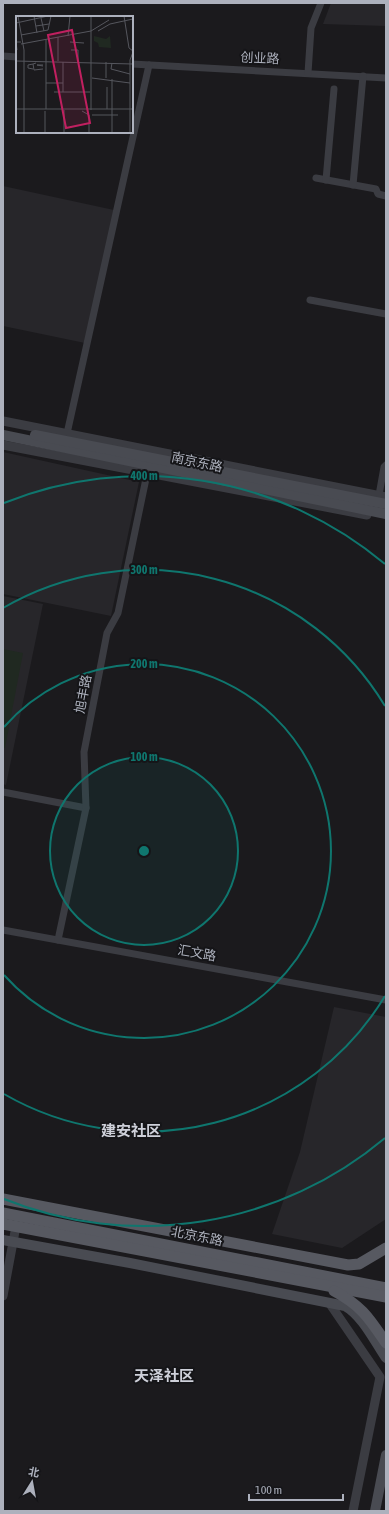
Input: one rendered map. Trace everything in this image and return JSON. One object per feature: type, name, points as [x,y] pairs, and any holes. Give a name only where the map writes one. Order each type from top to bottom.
[{"type":"main road","name":"南京东路","points":[[3,429],[66,437],[149,465],[386,504]]},
{"type":"main road","name":"南京东路","points":[[3,435],[386,514]]},
{"type":"main road","points":[[3,1199],[348,1266],[359,1264],[386,1248]]},
{"type":"main road","name":"北京东路","points":[[3,1213],[325,1280],[386,1297]]},
{"type":"main road","name":"北京东路","points":[[3,1224],[325,1280],[386,1288]]},
{"type":"main road","points":[[3,1240],[130,1263],[345,1306],[358,1316],[386,1358]]},
{"type":"main road","points":[[325,1280],[354,1273],[372,1265],[386,1256]]},
{"type":"main road","points":[[325,1280],[365,1312],[386,1343]]},
{"type":"main road","points":[[375,1511],[386,1455]]},
{"type":"street","points":[[308,73],[312,28],[321,3]]},
{"type":"street","points":[[3,56],[16,57]]},
{"type":"street","name":"创业路","points":[[133,64],[386,78]]},
{"type":"street","points":[[66,437],[149,65]]},
{"type":"street","points":[[353,185],[363,76]]},
{"type":"street","points":[[326,180],[334,89]]},
{"type":"street","points":[[316,178],[376,189],[378,194],[386,196]]},
{"type":"street","points":[[310,300],[386,314]]},
{"type":"street","points":[[3,421],[66,437],[382,496],[384,467],[386,465]]},
{"type":"street","points":[[3,445],[149,465],[386,518]]},
{"type":"street","name":"旭丰路","points":[[58,940],[86,808],[84,752],[107,633],[118,613],[149,465]]},
{"type":"street","points":[[3,792],[86,808]]},
{"type":"street","name":"汇文路","points":[[3,930],[386,1000]]},
{"type":"street","points":[[3,1296],[16,1226]]},
{"type":"street","points":[[330,1304],[380,1377],[353,1511]]},
{"type":"shaded area","points":[[331,3],[386,3],[386,26],[323,24]]},
{"type":"shaded area","points":[[3,186],[114,210],[85,343],[3,326]]},
{"type":"shaded area","points":[[3,452],[139,482],[111,616],[3,594]]},
{"type":"shaded area","points":[[3,596],[43,604],[6,785],[3,784]]},
{"type":"shaded area","points":[[3,649],[23,653],[5,748],[3,747]]},
{"type":"shaded area","points":[[334,1007],[386,1017],[386,1219],[342,1248],[272,1234],[300,1152]]},
{"type":"district","name":"建安社区","points":[[131,1130]]},
{"type":"district","name":"天泽社区","points":[[164,1375]]}]
